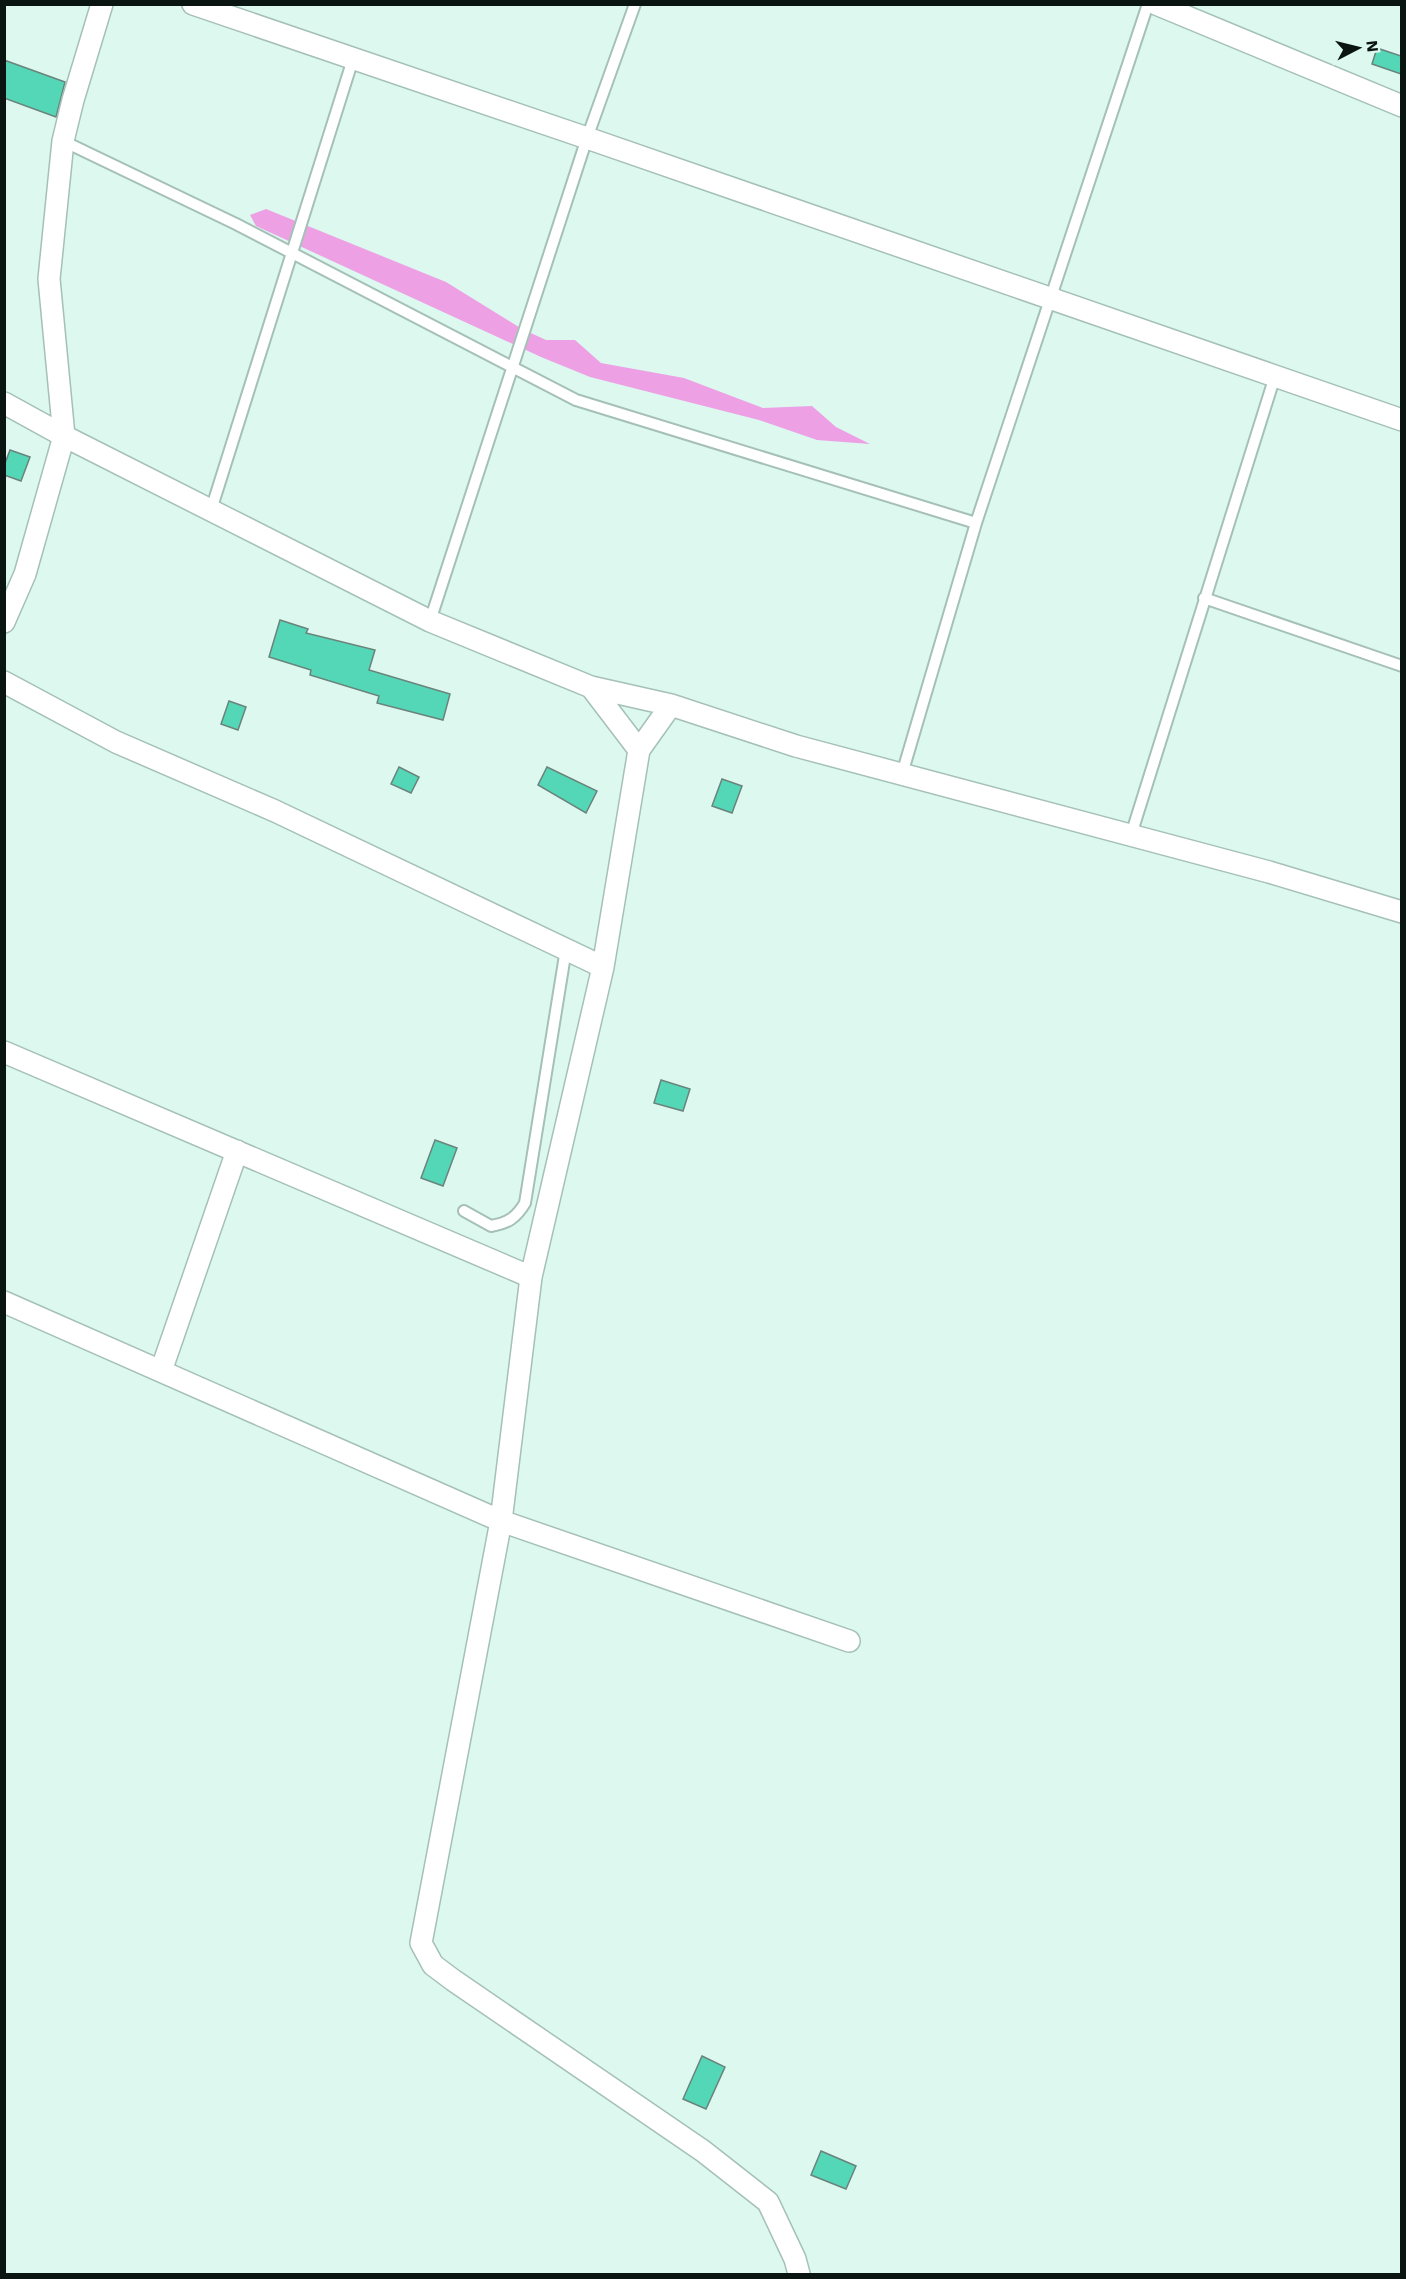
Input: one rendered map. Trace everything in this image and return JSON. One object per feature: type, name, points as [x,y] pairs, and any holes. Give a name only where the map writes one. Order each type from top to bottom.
[{"type":"street","points":[[4,622],[25,574],[64,436],[49,279],[63,141],[72,100],[102,4]]},
{"type":"street","points":[[193,4],[1401,420]]},
{"type":"street","points":[[1156,4],[1401,106]]},
{"type":"street","points":[[4,403],[64,436],[430,621],[591,687],[671,705],[796,746],[1269,872],[1401,912]]},
{"type":"street","points":[[6,685],[116,742],[275,811],[603,968]]},
{"type":"street","points":[[591,687],[639,750]]},
{"type":"street","points":[[671,705],[639,750],[603,968],[531,1277],[501,1521],[421,1943],[433,1965],[453,1980],[703,2151],[768,2202],[795,2259],[799,2274]]},
{"type":"street","points":[[4,1052],[531,1277]]},
{"type":"street","points":[[160,1371],[237,1151]]},
{"type":"street","points":[[4,1302],[501,1521],[849,1641]]},
{"type":"lane","points":[[430,621],[587,138],[635,4]]},
{"type":"lane","points":[[902,774],[976,523],[1148,4]]},
{"type":"lane","points":[[211,510],[353,59]]},
{"type":"lane","points":[[63,141],[292,253],[576,400],[976,523]]},
{"type":"lane","points":[[1131,835],[1275,376]]},
{"type":"lane","points":[[1204,598],[1401,666]]},
{"type":"lane","points":[[464,1211],[491,1226],[506,1224],[517,1216],[525,1203],[566,949]]},
{"type":"shaded area","points":[[266,209],[446,282],[522,329],[546,340],[575,340],[601,363],[684,378],[763,408],[812,406],[836,427],[870,444],[817,440],[759,420],[590,377],[541,357],[256,226],[250,215]]},
{"type":"building","points":[[1377,48],[1401,56],[1401,74],[1372,64]]},
{"type":"building","points":[[4,60],[65,82],[56,117],[4,98]]},
{"type":"building","points":[[10,450],[30,457],[21,481],[4,475],[4,466]]},
{"type":"building","points":[[280,620],[308,629],[306,633],[375,650],[369,670],[450,694],[443,720],[377,703],[379,696],[310,675],[311,670],[269,657]]},
{"type":"building","points":[[229,701],[246,707],[238,730],[221,724]]},
{"type":"building","points":[[399,767],[419,777],[411,793],[391,784]]},
{"type":"building","points":[[547,767],[597,791],[586,813],[538,785]]},
{"type":"building","points":[[722,779],[742,786],[732,813],[712,806]]},
{"type":"building","points":[[661,1080],[690,1089],[683,1111],[654,1103]]},
{"type":"building","points":[[435,1140],[457,1148],[443,1186],[421,1178]]},
{"type":"building","points":[[702,2056],[725,2067],[706,2109],[683,2099]]},
{"type":"building","points":[[821,2151],[856,2166],[846,2189],[811,2175]]}]
